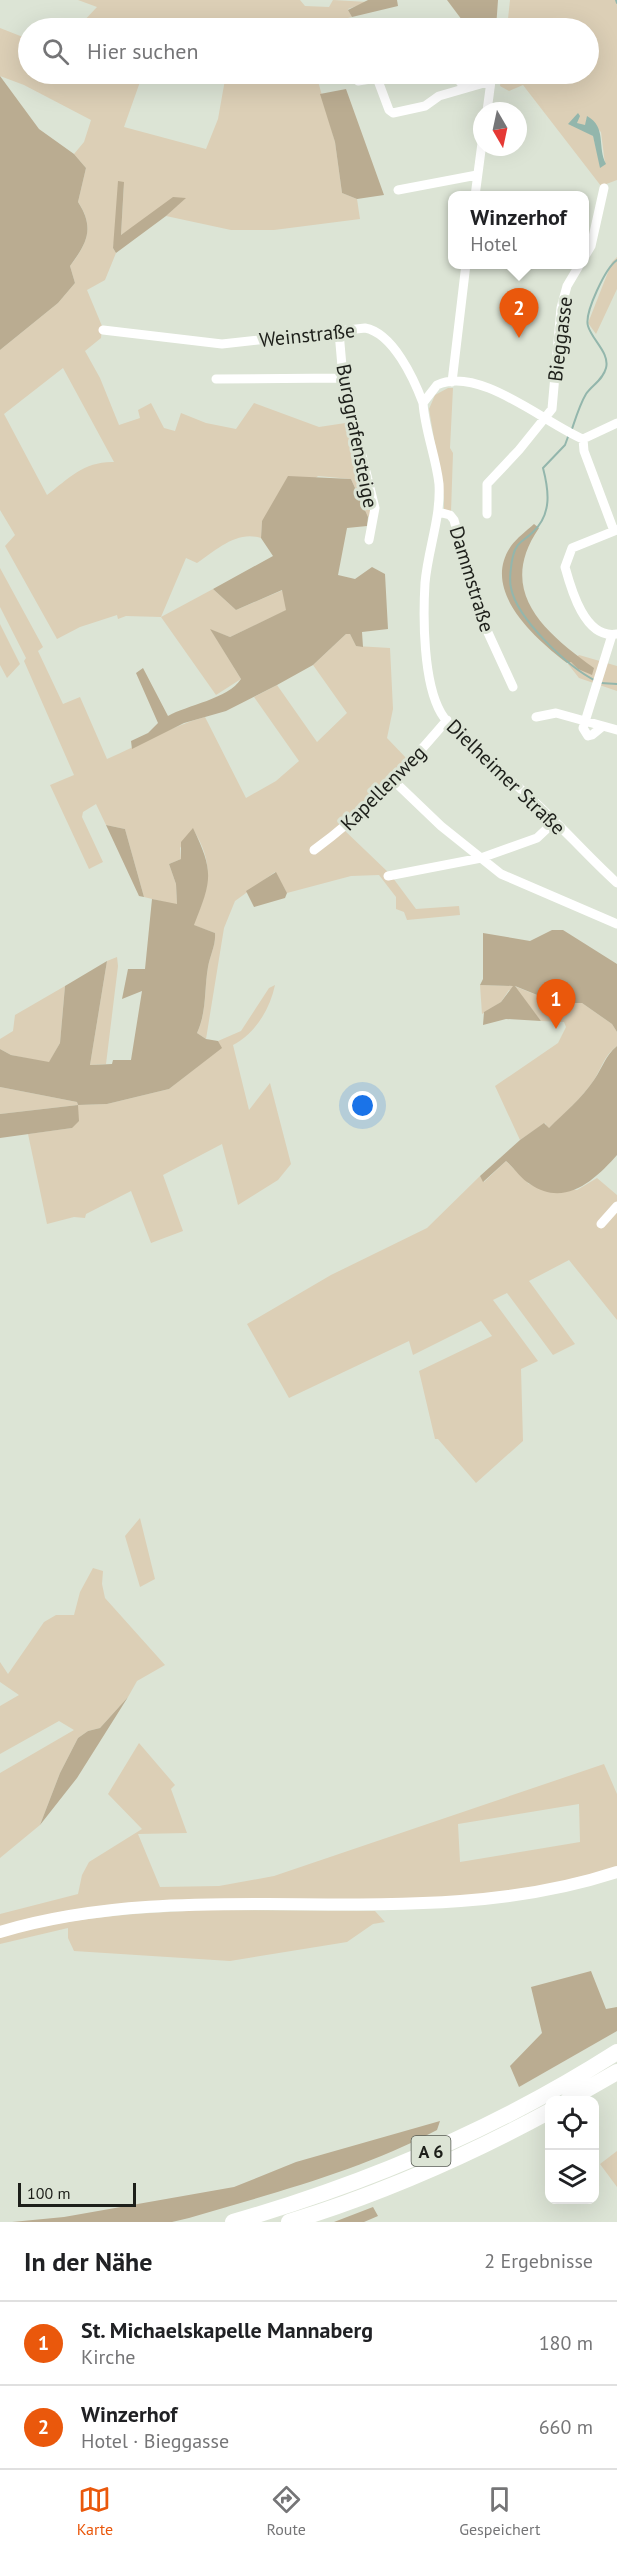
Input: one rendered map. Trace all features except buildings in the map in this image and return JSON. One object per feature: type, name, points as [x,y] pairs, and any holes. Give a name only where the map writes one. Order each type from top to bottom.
[{"type":"highway","name":"A 6","points":[[233,2222],[303,2202],[457,2141],[561,2086],[617,2052]]},
{"type":"highway","points":[[575,2096],[617,2072]]},
{"type":"highway","name":"A 6","points":[[289,2222],[377,2191],[464,2156],[545,2113]]},
{"type":"street","points":[[380,84],[393,113],[425,106],[439,96],[480,84]]},
{"type":"street","points":[[462,84],[465,88]]},
{"type":"street","points":[[488,102],[491,84]]},
{"type":"street","points":[[475,191],[480,156]]},
{"type":"street","points":[[398,190],[477,175]]},
{"type":"street","points":[[589,249],[604,188]]},
{"type":"street","points":[[456,382],[466,269]]},
{"type":"street","name":"Bieggasse","points":[[546,416],[552,409],[561,308],[567,286],[577,269]]},
{"type":"street","name":"Weinstraße","points":[[103,330],[222,344],[365,328],[376,330],[407,368],[423,403]]},
{"type":"street","name":"Burggrafensteige","points":[[339,332],[342,378],[375,508],[369,540]]},
{"type":"street","points":[[216,380],[342,378]]},
{"type":"street","points":[[423,403],[437,385],[456,382],[506,395],[581,437],[617,423]]},
{"type":"street","name":"Dielheimer Straße","points":[[423,403],[439,483],[438,512],[426,582],[425,624],[429,669],[441,715],[617,883]]},
{"type":"street","points":[[488,514],[487,484],[546,416]]},
{"type":"street","points":[[581,437],[584,451],[616,531],[572,548],[565,567],[583,616],[591,625],[614,634],[592,690],[584,720]]},
{"type":"street","name":"Dammstraße","points":[[438,512],[450,515],[454,520],[479,613],[513,687]]},
{"type":"street","points":[[536,717],[556,713],[617,730]]},
{"type":"street","name":"Kapellenweg","points":[[314,850],[340,831],[394,781],[447,720]]},
{"type":"street","points":[[394,781],[441,826],[501,874],[617,924]]},
{"type":"street","points":[[388,876],[481,858],[537,838],[554,822]]},
{"type":"street","points":[[601,1224],[617,1206]]},
{"type":"street","points":[[0,1932],[72,1915],[148,1907],[407,1906],[450,1903],[506,1897],[580,1883],[617,1872]]},
{"type":"shaded area","points":[[78,0],[300,0],[305,6],[329,7],[333,0],[368,2],[348,9],[352,17],[348,18],[87,18],[97,7]]},
{"type":"shaded area","points":[[368,0],[397,0],[398,6],[352,17],[348,10]]},
{"type":"shaded area","points":[[447,0],[498,0],[497,18],[460,18]]},
{"type":"shaded area","points":[[510,0],[617,0],[617,180],[601,186],[523,85],[509,91],[500,84],[599,84],[599,18],[508,18]],"holes":[[[578,113],[577,123],[583,127],[588,122],[585,118],[601,132],[605,164],[597,152],[593,136],[576,126]]]},
{"type":"shaded area","points":[[0,28],[18,35],[18,83],[0,76]]},
{"type":"shaded area","points":[[0,76],[39,129],[74,154],[86,168],[78,202],[86,220],[87,235],[81,250],[70,266],[75,283],[58,303],[0,350]]},
{"type":"shaded area","points":[[21,84],[139,84],[124,127],[206,149],[218,119],[224,84],[319,84],[335,142],[342,193],[357,199],[360,219],[274,230],[231,230],[166,216],[185,198],[177,198],[121,235],[124,183],[113,248],[116,253],[105,280],[87,290],[102,326],[101,338],[85,351],[100,378],[119,425],[140,418],[138,410],[151,403],[164,428],[175,431],[181,413],[206,423],[236,429],[254,403],[319,427],[352,422],[372,515],[368,517],[351,479],[318,476],[262,521],[261,538],[252,536],[235,539],[197,563],[186,558],[161,617],[126,616],[118,619],[117,615],[80,627],[57,639],[5,546],[15,535],[0,510],[0,350],[58,303],[75,283],[70,266],[81,250],[87,235],[87,227],[78,202],[86,168],[74,154],[84,142],[91,120]],"holes":[[[63,368],[114,462],[94,464],[70,477],[47,495],[4,414]]]},
{"type":"shaded area","points":[[346,89],[384,195],[357,199],[342,193],[335,142],[320,94]]},
{"type":"shaded area","points":[[118,181],[124,182],[121,235],[173,197],[186,198],[116,253],[113,248]]},
{"type":"shaded area","points":[[617,257],[617,289],[596,334],[588,323],[612,262]]},
{"type":"shaded area","points":[[448,388],[453,388],[450,448],[453,453],[451,512],[444,509],[429,409],[435,395]]},
{"type":"shaded area","points":[[288,476],[351,479],[368,517],[367,526],[347,528],[338,575],[355,579],[372,567],[385,574],[388,629],[362,632],[363,647],[356,646],[350,634],[346,634],[313,665],[277,685],[226,711],[184,723],[132,749],[131,741],[148,733],[158,723],[136,673],[143,668],[168,716],[217,697],[235,686],[241,679],[210,629],[230,637],[286,610],[282,590],[236,610],[213,589],[273,556],[261,538],[262,521]]},
{"type":"shaded area","points":[[534,524],[539,528],[527,551],[522,572],[524,591],[532,609],[544,625],[576,655],[594,668],[592,675],[578,669],[571,662],[567,663],[541,641],[527,627],[507,596],[502,580],[503,563],[511,546]]},
{"type":"shaded area","points":[[0,568],[43,647],[38,651],[63,704],[80,697],[107,759],[205,717],[246,798],[276,781],[299,761],[254,697],[277,685],[317,742],[347,713],[313,665],[346,634],[350,634],[356,646],[390,648],[393,709],[387,738],[408,760],[341,827],[390,874],[416,909],[459,906],[460,915],[407,920],[404,912],[396,909],[396,897],[379,875],[351,876],[287,893],[275,872],[235,901],[224,928],[206,1039],[197,1033],[205,1001],[208,967],[215,937],[215,933],[193,925],[203,899],[208,876],[205,854],[200,842],[193,829],[180,848],[181,859],[169,864],[176,884],[177,905],[144,897],[125,829],[106,825],[96,804],[83,812],[82,817],[103,862],[89,869],[50,785],[74,775],[24,661],[26,658],[0,607]]},
{"type":"shaded area","points":[[213,589],[236,610],[283,590],[287,610],[230,637],[211,630],[241,679],[216,695],[161,617]]},
{"type":"shaded area","points":[[0,624],[20,664],[7,678],[0,665]]},
{"type":"shaded area","points":[[579,655],[617,666],[617,691],[579,678],[568,664]]},
{"type":"shaded area","points":[[106,825],[125,829],[144,897],[139,896]]},
{"type":"shaded area","points":[[193,828],[205,855],[208,876],[204,897],[194,925],[215,933],[202,1017],[197,1033],[206,1039],[218,1041],[222,1048],[169,1089],[107,1104],[78,1105],[77,1102],[0,1087],[0,1049],[11,1055],[49,1062],[60,1043],[65,986],[107,961],[90,1065],[112,1064],[113,1060],[131,1060],[142,991],[122,999],[128,969],[145,969],[152,899],[177,904],[176,884],[169,864],[181,859],[181,842]]},
{"type":"shaded area","points":[[276,872],[287,893],[285,898],[254,907],[246,891]]},
{"type":"shaded area","points":[[552,930],[563,930],[617,964],[617,1032],[612,1024],[582,1003],[557,1003],[515,986],[541,1021],[506,1019],[483,1025],[484,1012],[501,1002],[513,986],[480,985],[483,979],[483,933],[530,941]]},
{"type":"shaded area","points":[[117,957],[118,966],[106,1064],[90,1065],[107,961]]},
{"type":"shaded area","points":[[275,985],[265,1012],[255,1028],[233,1045],[249,1110],[270,1083],[291,1164],[278,1180],[238,1205],[222,1144],[163,1175],[183,1231],[151,1243],[131,1191],[86,1214],[85,1218],[74,1217],[47,1224],[28,1134],[72,1128],[78,1105],[107,1104],[169,1089],[221,1048],[218,1041],[241,1031],[269,988]]},
{"type":"shaded area","points":[[480,985],[514,986],[557,1003],[582,1003],[612,1024],[617,1032],[617,1046],[609,1054],[594,1080],[578,1100],[548,1129],[545,1123],[520,1140],[495,1086],[558,1043],[566,1027],[564,1022],[541,1021],[522,997],[509,990],[501,1002],[482,1014]]},
{"type":"shaded area","points":[[65,986],[60,1043],[49,1063],[11,1055],[0,1049],[0,1039],[13,1031],[15,1015]]},
{"type":"shaded area","points":[[617,1046],[617,1155],[589,1181],[567,1192],[543,1191],[527,1182],[506,1161],[483,1182],[480,1176],[520,1140],[544,1123],[549,1128],[573,1105],[589,1087]]},
{"type":"shaded area","points":[[0,1087],[77,1102],[78,1105],[0,1114]]},
{"type":"shaded area","points":[[78,1105],[79,1121],[72,1128],[0,1138],[0,1114]]},
{"type":"shaded area","points":[[506,1161],[529,1184],[577,1190],[597,1178],[617,1195],[617,1320],[569,1260],[529,1281],[575,1344],[553,1355],[507,1293],[493,1300],[538,1361],[521,1369],[523,1441],[476,1483],[438,1439],[435,1439],[419,1371],[492,1336],[481,1321],[413,1355],[409,1341],[289,1398],[247,1324],[331,1275],[427,1228],[480,1176],[484,1182]]},
{"type":"shaded area","points":[[140,1518],[155,1579],[140,1587],[125,1536]]},
{"type":"shaded area","points":[[93,1568],[103,1571],[102,1584],[105,1598],[165,1665],[137,1681],[128,1697],[100,1728],[88,1731],[78,1738],[60,1773],[40,1825],[0,1858],[0,1773],[74,1730],[59,1721],[0,1754],[0,1706],[19,1695],[0,1682],[0,1662],[8,1674],[44,1622],[56,1615],[74,1615],[80,1592]]},
{"type":"shaded area","points":[[128,1697],[77,1778],[40,1825],[60,1773],[78,1738],[88,1731],[100,1728]]},
{"type":"shaded area","points":[[139,1743],[175,1785],[171,1789],[187,1833],[138,1834],[160,1887],[219,1886],[274,1876],[604,1764],[617,1794],[617,1869],[575,1881],[453,1900],[231,1901],[0,1928],[0,1914],[78,1894],[82,1875],[89,1862],[142,1829],[108,1794]],"holes":[[[579,1804],[580,1842],[460,1862],[458,1824]]]},
{"type":"shaded area","points":[[208,1910],[375,1911],[385,1922],[373,1924],[347,1942],[230,1961],[74,1951],[68,1938],[68,1928],[0,1944],[0,1937],[77,1920]]},
{"type":"shaded area","points":[[591,1971],[606,2009],[617,2007],[617,2031],[519,2087],[510,2066],[542,2033],[531,1987]]},
{"type":"shaded area","points":[[440,2121],[437,2130],[378,2158],[316,2180],[189,2218],[172,2222],[12,2222],[64,2217],[234,2187],[296,2162]]},
{"type":"shaded area","points":[[617,2151],[617,2187],[600,2164]]},
{"type":"shaded area","points":[[373,2207],[378,2216],[364,2222],[334,2222]]},
{"type":"water","points":[[578,113],[580,116],[577,123],[585,125],[587,116],[597,126],[606,164],[600,168],[593,136],[568,124]]},
{"type":"waterway","points":[[572,429],[586,394],[606,368],[607,362],[590,331],[588,320],[597,291],[607,271],[617,260]]},
{"type":"waterway","points":[[569,434],[565,445],[543,468],[547,485],[546,510],[539,525],[514,551],[510,585],[523,614],[545,641],[572,665],[596,681]]},
{"type":"waterway","points":[[601,683],[617,684]]},
{"type":"place","name":"Winzerhof","points":[[519,338]]},
{"type":"place","name":"St. Michaelskapelle Mannaberg","points":[[556,1029]]}]
